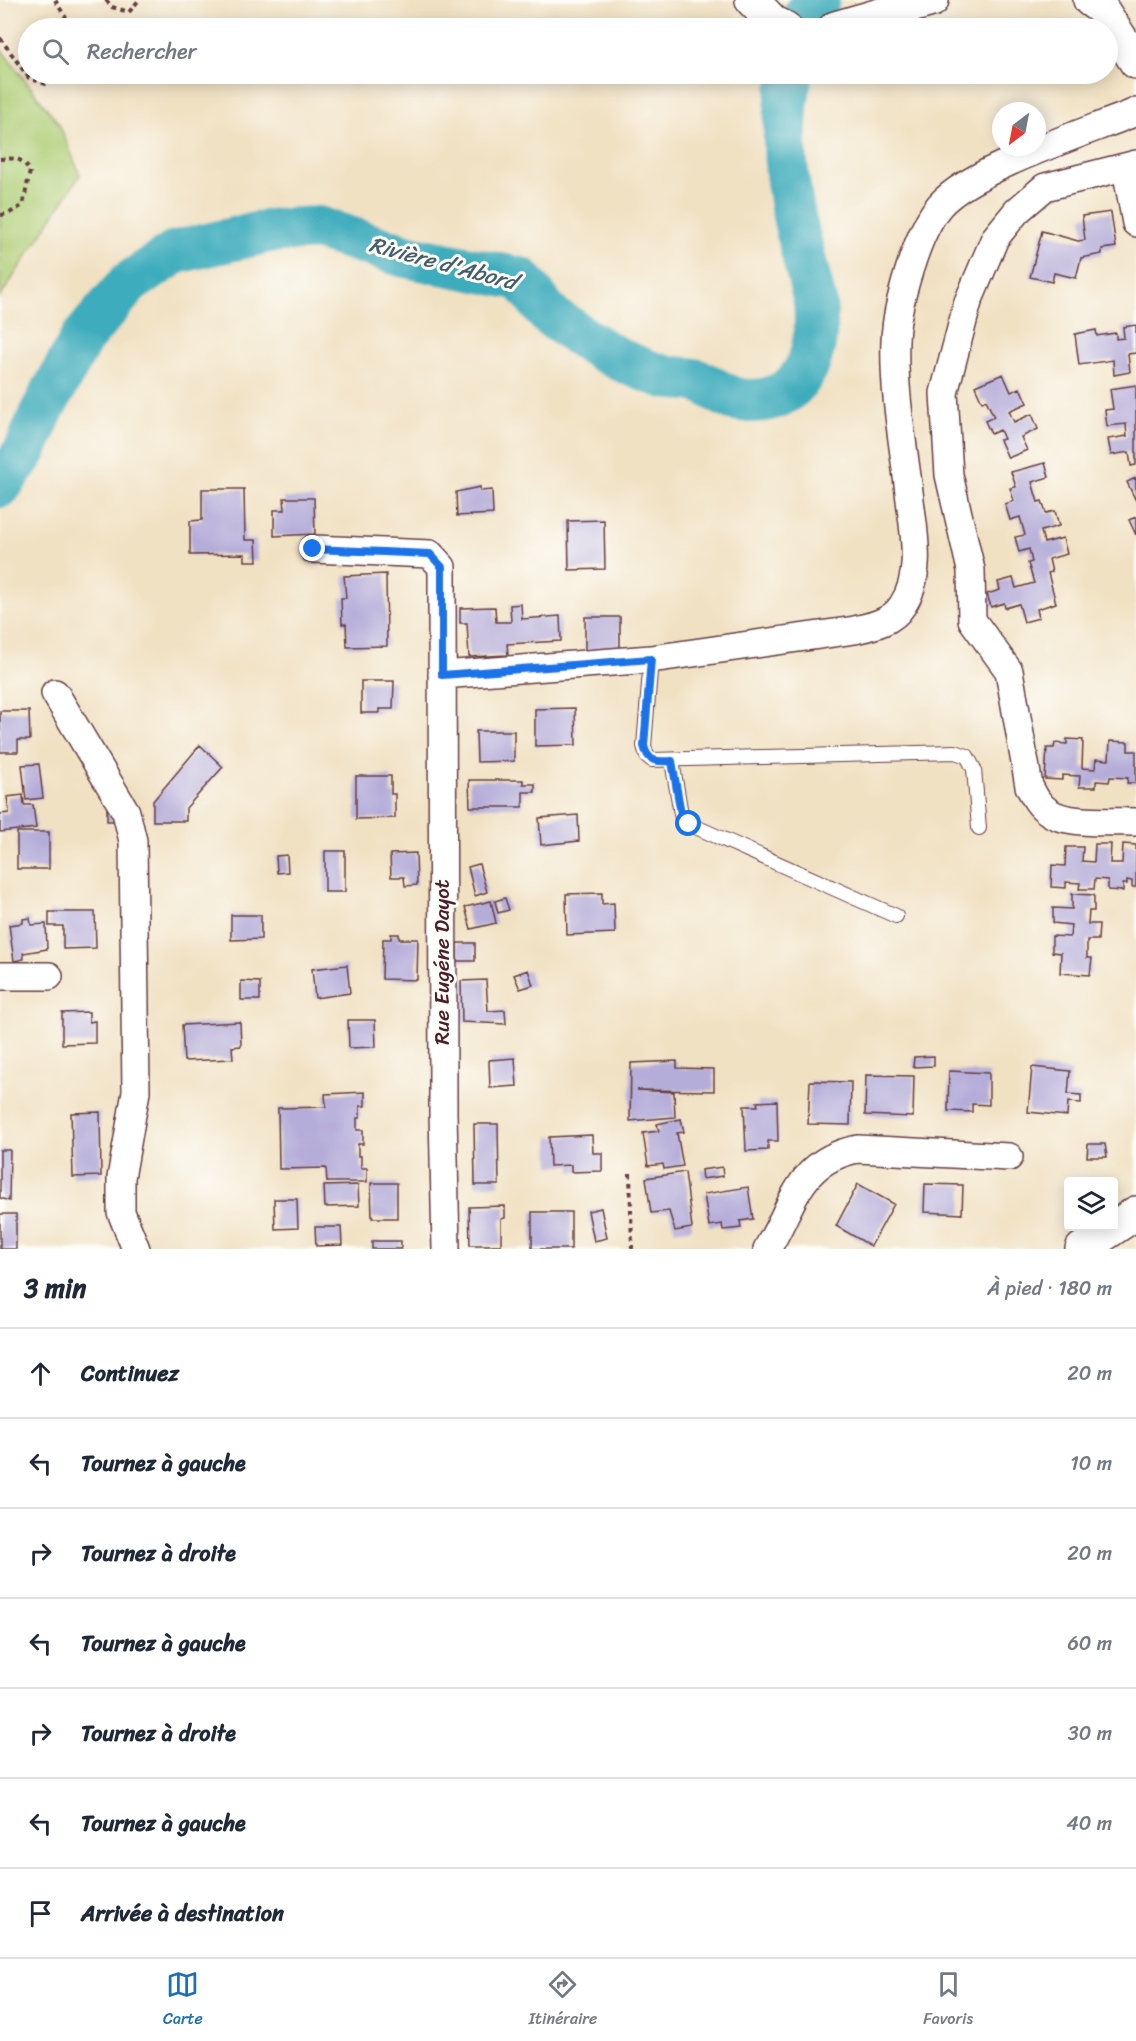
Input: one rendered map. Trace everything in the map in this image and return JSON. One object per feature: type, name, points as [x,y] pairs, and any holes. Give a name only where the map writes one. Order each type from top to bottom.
[{"type":"main road","points":[[753,0],[769,18]]},
{"type":"main road","points":[[870,18],[932,0]]},
{"type":"main road","points":[[1090,0],[1101,8],[1107,18]]},
{"type":"main road","points":[[1118,34],[1136,62]]},
{"type":"main road","points":[[1082,1249],[1136,1213]]},
{"type":"street","points":[[442,675],[651,659],[855,630],[882,623],[902,607],[913,581],[915,542],[895,340],[908,275],[922,233],[941,205],[962,186],[1012,161],[1136,112]]},
{"type":"street","points":[[1136,224],[1131,166],[1045,187],[1017,211],[995,238],[968,302],[944,393],[949,475],[971,570],[972,620],[1009,671],[1029,786],[1037,801],[1049,812],[1064,818],[1136,822]]},
{"type":"street","name":"Rue Eugéne Dayot","points":[[313,549],[430,554],[438,559],[442,567],[443,1113],[446,1249]]},
{"type":"street","points":[[55,693],[126,812],[134,841],[136,1092],[121,1178],[121,1212],[135,1249]]},
{"type":"street","points":[[0,976],[49,976]]},
{"type":"street","points":[[767,1249],[806,1177],[819,1164],[836,1153],[858,1149],[1010,1157]]},
{"type":"lane","points":[[651,659],[644,746],[647,756],[652,760],[955,752],[967,756],[974,769],[980,828]]},
{"type":"lane","points":[[672,761],[683,820],[896,916]]},
{"type":"path","points":[[55,0],[66,18]]},
{"type":"path","points":[[106,0],[112,7],[129,12],[139,0]]},
{"type":"path","points":[[0,38],[18,63]]},
{"type":"path","points":[[0,159],[15,157],[24,162],[30,171],[23,205],[8,214],[0,215]]},
{"type":"path","points":[[630,1173],[632,1249]]},
{"type":"green space","points":[[0,48],[18,71],[18,84],[28,84],[59,124],[80,175],[0,297]]},
{"type":"building","points":[[1111,212],[1116,247],[1102,249],[1102,254],[1081,258],[1076,278],[1054,273],[1052,282],[1030,277],[1042,231],[1078,241],[1085,240],[1082,216]]},
{"type":"building","points":[[1136,325],[1136,353],[1128,354],[1130,372],[1114,375],[1113,360],[1079,365],[1075,334],[1096,330],[1097,336],[1116,333],[1116,339],[1124,338],[1123,327]]},
{"type":"building","points":[[1003,374],[1011,392],[1020,388],[1027,403],[1009,411],[1014,422],[1032,414],[1038,429],[1021,437],[1027,450],[1008,458],[1000,440],[1004,439],[1000,430],[991,434],[985,421],[994,417],[986,400],[982,402],[975,386]]},
{"type":"building","points":[[1136,385],[1136,465],[1131,466],[1129,452],[1111,455],[1108,439],[1127,436],[1126,424],[1107,426],[1105,410],[1113,409],[1110,389]]},
{"type":"building","points":[[1045,463],[1049,477],[1032,482],[1038,502],[1042,501],[1046,513],[1055,511],[1059,526],[1041,531],[1044,543],[1063,538],[1067,554],[1049,559],[1052,572],[1048,573],[1056,603],[1037,609],[1039,618],[1024,622],[1019,604],[1005,608],[1004,603],[991,607],[987,594],[1000,590],[998,582],[1013,578],[1016,588],[1034,583],[1028,563],[1032,562],[1029,549],[1019,552],[1015,537],[1025,535],[1020,517],[1010,520],[1005,504],[1014,501],[1010,488],[1016,487],[1011,472]]},
{"type":"building","points":[[1136,478],[1136,501],[1127,482]]},
{"type":"building","points":[[480,487],[480,491],[492,490],[493,514],[457,516],[456,492]]},
{"type":"building","points":[[202,489],[244,489],[245,540],[256,540],[257,561],[245,561],[245,554],[190,555],[190,521],[202,520]]},
{"type":"building","points":[[284,498],[314,498],[315,534],[274,536],[274,510],[285,510]]},
{"type":"building","points":[[1136,517],[1136,535],[1129,520]]},
{"type":"building","points":[[604,520],[605,569],[569,570],[568,521]]},
{"type":"building","points":[[386,574],[387,646],[347,647],[346,624],[342,624],[341,598],[346,598],[344,576]]},
{"type":"building","points":[[521,604],[522,619],[560,616],[561,641],[507,644],[508,655],[469,657],[467,623],[460,623],[460,608],[495,607],[496,622],[511,622],[510,605]]},
{"type":"building","points":[[585,617],[620,617],[620,650],[585,650]]},
{"type":"building","points":[[361,681],[394,681],[393,709],[379,709],[379,713],[361,713]]},
{"type":"building","points":[[575,708],[576,745],[535,746],[535,709]]},
{"type":"building","points":[[0,711],[29,711],[30,740],[18,740],[18,752],[0,752]]},
{"type":"building","points":[[476,731],[514,731],[514,761],[477,762]]},
{"type":"building","points":[[1067,739],[1083,740],[1082,768],[1095,769],[1096,759],[1109,760],[1110,741],[1128,742],[1128,751],[1136,751],[1136,783],[1127,783],[1128,778],[1110,777],[1109,782],[1096,781],[1096,787],[1079,787],[1080,776],[1062,775],[1062,780],[1045,779],[1047,748],[1054,748],[1055,743],[1067,744]]},
{"type":"building","points":[[200,745],[223,767],[186,808],[186,821],[153,821],[153,801]]},
{"type":"building","points":[[39,764],[43,798],[26,800],[22,765]]},
{"type":"building","points":[[356,776],[391,776],[391,794],[395,794],[395,818],[356,819]]},
{"type":"building","points":[[469,780],[523,780],[523,784],[535,784],[535,792],[523,792],[523,807],[470,807]]},
{"type":"building","points":[[23,795],[24,805],[33,805],[36,828],[0,832],[0,814],[9,813],[7,797]]},
{"type":"building","points":[[118,808],[118,821],[107,821],[107,809]]},
{"type":"building","points":[[578,815],[579,841],[541,845],[539,818]]},
{"type":"building","points":[[17,832],[49,832],[49,869],[17,869]]},
{"type":"building","points":[[1095,844],[1111,844],[1110,863],[1122,863],[1123,844],[1136,845],[1136,887],[1132,887],[1132,881],[1127,880],[1127,884],[1123,884],[1123,891],[1108,890],[1108,880],[1095,879],[1094,889],[1079,889],[1080,883],[1066,882],[1066,888],[1051,887],[1052,865],[1065,866],[1066,847],[1083,847],[1082,861],[1094,862]]},
{"type":"building","points":[[325,851],[345,851],[345,892],[325,892]]},
{"type":"building","points":[[416,853],[417,885],[405,886],[404,877],[391,877],[390,854]]},
{"type":"building","points":[[287,855],[288,872],[277,873],[276,856]]},
{"type":"building","points":[[479,864],[487,892],[475,896],[468,867]]},
{"type":"building","points":[[602,893],[602,904],[614,903],[615,933],[567,935],[566,894]]},
{"type":"building","points":[[1072,894],[1094,895],[1094,911],[1089,911],[1088,924],[1099,924],[1098,940],[1087,940],[1087,958],[1092,958],[1090,975],[1060,973],[1061,953],[1052,952],[1052,936],[1070,937],[1071,925],[1053,923],[1053,908],[1072,909]]},
{"type":"building","points":[[505,898],[509,910],[498,913],[495,901]]},
{"type":"building","points":[[491,901],[496,923],[471,929],[465,907]]},
{"type":"building","points":[[49,912],[95,912],[96,948],[63,949],[63,926],[49,926]]},
{"type":"building","points":[[231,915],[261,915],[261,939],[231,940]]},
{"type":"building","points":[[30,918],[31,925],[46,924],[47,949],[23,953],[24,959],[14,961],[9,925],[23,923],[23,919]]},
{"type":"building","points":[[391,934],[399,934],[399,939],[418,939],[417,980],[382,979],[383,939],[391,939]]},
{"type":"building","points":[[457,943],[475,943],[475,961],[457,961]]},
{"type":"building","points":[[347,965],[350,993],[315,998],[312,969]]},
{"type":"building","points":[[528,970],[533,985],[520,989],[514,975]]},
{"type":"building","points":[[486,980],[488,1011],[505,1010],[506,1024],[462,1022],[461,981]]},
{"type":"building","points":[[241,981],[260,982],[260,1000],[241,1000]]},
{"type":"building","points":[[89,1012],[89,1022],[95,1021],[95,1043],[62,1044],[62,1013]]},
{"type":"building","points":[[348,1020],[375,1020],[376,1047],[349,1048]]},
{"type":"building","points":[[240,1022],[241,1046],[232,1047],[233,1059],[184,1061],[182,1025]]},
{"type":"building","points":[[934,1056],[934,1066],[913,1067],[914,1057]]},
{"type":"building","points":[[515,1058],[517,1086],[490,1088],[489,1060]]},
{"type":"building","points":[[677,1061],[677,1068],[714,1069],[714,1091],[637,1090],[674,1092],[675,1117],[630,1121],[631,1063]]},
{"type":"building","points":[[1032,1067],[1070,1071],[1068,1094],[1081,1095],[1081,1103],[1068,1102],[1067,1116],[1028,1112]]},
{"type":"building","points":[[949,1071],[989,1073],[989,1105],[972,1104],[972,1112],[948,1111]]},
{"type":"building","points":[[866,1075],[914,1076],[913,1117],[865,1115]]},
{"type":"building","points":[[810,1081],[851,1082],[850,1125],[808,1124]]},
{"type":"building","points":[[365,1092],[365,1106],[360,1106],[357,1130],[363,1130],[363,1144],[358,1144],[358,1156],[361,1156],[361,1168],[367,1168],[367,1182],[327,1182],[326,1168],[279,1169],[278,1108],[326,1107],[325,1094]]},
{"type":"building","points":[[777,1101],[778,1141],[768,1141],[768,1150],[746,1151],[744,1106],[758,1106],[757,1102]]},
{"type":"building","points":[[100,1112],[101,1176],[73,1177],[71,1113]]},
{"type":"building","points":[[681,1119],[684,1132],[677,1133],[683,1166],[664,1169],[663,1164],[648,1166],[643,1133],[659,1131],[657,1124]]},
{"type":"building","points":[[474,1124],[498,1124],[499,1185],[475,1185]]},
{"type":"building","points":[[592,1135],[593,1153],[602,1153],[602,1171],[571,1172],[571,1165],[550,1166],[549,1137]]},
{"type":"building","points":[[1088,1144],[1105,1144],[1107,1157],[1087,1157]]},
{"type":"building","points":[[0,1150],[10,1150],[9,1201],[0,1198]]},
{"type":"building","points":[[722,1167],[723,1176],[702,1179],[701,1170]]},
{"type":"building","points":[[685,1172],[692,1228],[675,1231],[669,1211],[651,1213],[646,1178]]},
{"type":"building","points":[[371,1183],[397,1183],[397,1218],[372,1218]]},
{"type":"building","points":[[858,1184],[894,1204],[871,1246],[836,1226]]},
{"type":"building","points":[[925,1184],[963,1185],[962,1214],[924,1212]]},
{"type":"building","points":[[358,1185],[359,1206],[325,1207],[324,1186]]},
{"type":"building","points":[[748,1187],[753,1219],[740,1221],[741,1228],[723,1230],[722,1224],[709,1226],[704,1194]]},
{"type":"building","points":[[274,1199],[297,1199],[298,1228],[275,1229]]},
{"type":"building","points":[[505,1206],[505,1218],[501,1219],[501,1245],[470,1245],[469,1207]]},
{"type":"building","points":[[601,1208],[607,1238],[594,1241],[588,1211]]},
{"type":"building","points":[[532,1212],[571,1212],[571,1249],[532,1249]]},
{"type":"building","points":[[0,1214],[16,1214],[16,1249],[0,1249]]},
{"type":"building","points":[[315,1227],[341,1227],[342,1245],[316,1246]]},
{"type":"building","points":[[372,1241],[401,1241],[401,1249],[372,1249]]},
{"type":"waterway","name":"Rivière d'Abord","points":[[805,14],[818,0]]},
{"type":"waterway","name":"Rivière d'Abord","points":[[0,486],[25,451],[42,411],[82,338],[129,283],[176,252],[269,231],[318,228],[405,256],[521,279],[552,317],[624,362],[667,377],[698,381],[734,399],[762,400],[779,395],[793,386],[803,374],[810,358],[816,321],[815,302],[789,189],[785,134],[789,84]]},
{"type":"route","points":[[313,549],[430,554],[438,559],[442,567],[442,675],[651,659],[644,746],[647,756],[652,760],[672,761],[681,814],[683,820],[689,824]]}]
